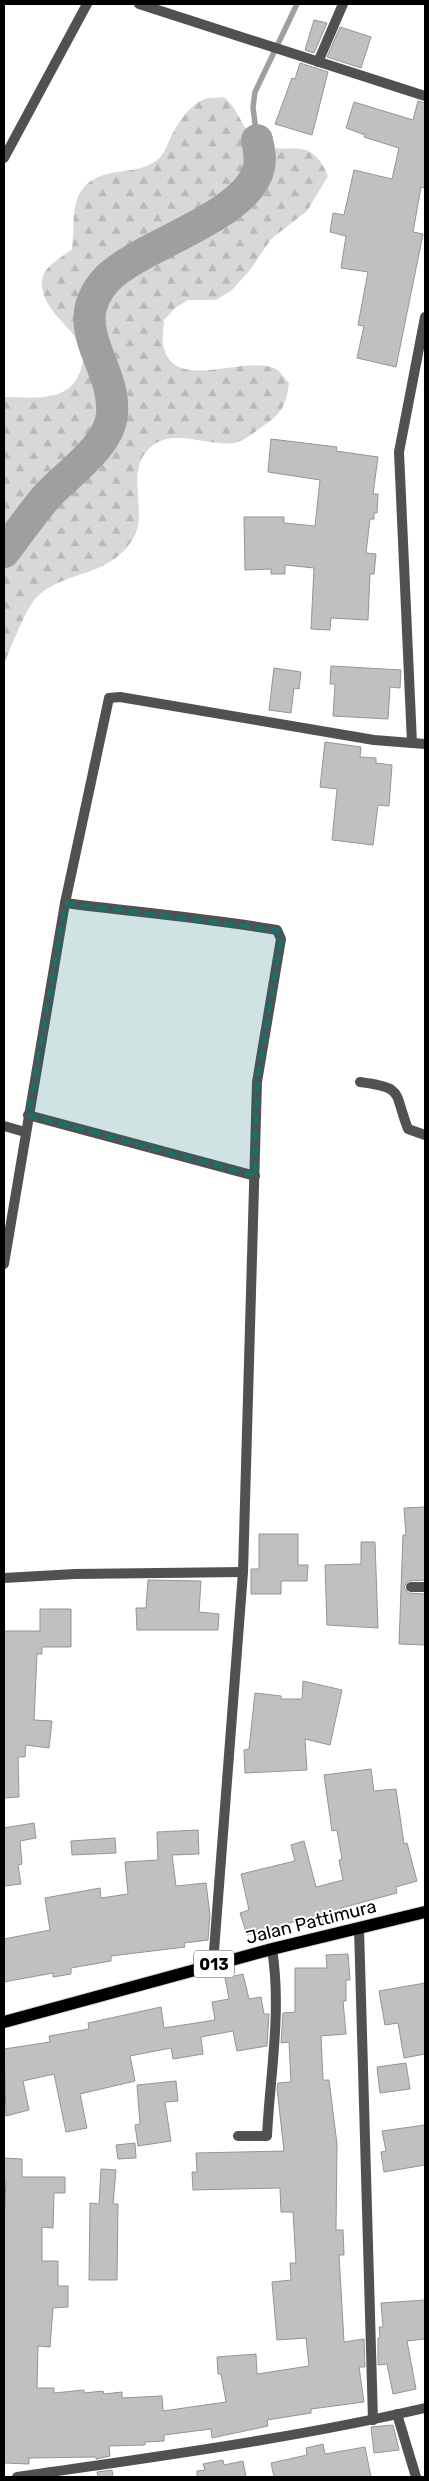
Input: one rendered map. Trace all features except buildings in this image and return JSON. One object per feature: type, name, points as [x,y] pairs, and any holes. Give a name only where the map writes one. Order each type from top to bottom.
[{"type":"main road","name":"Jalan Pattimura","points":[[4,2022],[214,1964],[425,1912]]},
{"type":"street","points":[[4,158],[87,4]]},
{"type":"street","points":[[139,4],[425,96]]},
{"type":"street","points":[[318,62],[343,4]]},
{"type":"street","points":[[412,743],[399,452],[425,317]]},
{"type":"street","points":[[4,1264],[65,902],[109,698],[120,697],[374,740],[425,744]]},
{"type":"street","points":[[65,902],[141,913],[236,923],[276,930],[280,934],[281,939],[257,1082],[243,1572],[214,1964]]},
{"type":"street","points":[[360,1082],[387,1086],[394,1090],[408,1129],[425,1135]]},
{"type":"street","points":[[28,1115],[255,1176]]},
{"type":"street","points":[[4,1126],[26,1132]]},
{"type":"street","points":[[4,1578],[75,1574],[243,1572]]},
{"type":"street","points":[[411,1587],[425,1588]]},
{"type":"street","points":[[358,1928],[373,2420]]},
{"type":"street","points":[[238,2136],[267,2136],[269,2097],[275,2052],[276,2008],[272,1949]]},
{"type":"street","points":[[17,2477],[144,2459],[373,2420],[425,2408]]},
{"type":"street","points":[[397,2414],[416,2477]]},
{"type":"highlighted area","points":[[65,903],[277,930],[281,939],[257,1082],[255,1176],[28,1115]]},
{"type":"green space","points":[[224,97],[233,107],[247,130],[257,140],[268,146],[304,150],[313,154],[328,176],[307,211],[271,239],[250,270],[232,290],[216,300],[188,300],[175,308],[164,320],[163,343],[169,359],[179,367],[194,370],[210,370],[263,365],[276,369],[289,383],[284,403],[275,417],[238,442],[224,444],[171,438],[152,446],[143,456],[139,467],[137,480],[139,518],[137,531],[131,542],[121,554],[109,562],[96,569],[58,583],[35,599],[22,621],[4,664],[4,397],[34,398],[63,392],[77,378],[83,363],[82,350],[76,339],[50,307],[44,295],[43,276],[49,267],[72,249],[75,207],[80,192],[85,186],[102,176],[148,166],[156,161],[163,154],[176,127],[189,110],[205,99]]},
{"type":"waterway","points":[[257,140],[253,107],[255,92],[297,4]]},
{"type":"waterway","points":[[4,552],[48,495],[87,458],[104,437],[110,425],[112,414],[111,396],[107,378],[90,329],[90,313],[95,296],[107,279],[123,266],[192,229],[236,201],[251,185],[259,167],[260,157],[257,140]]}]
